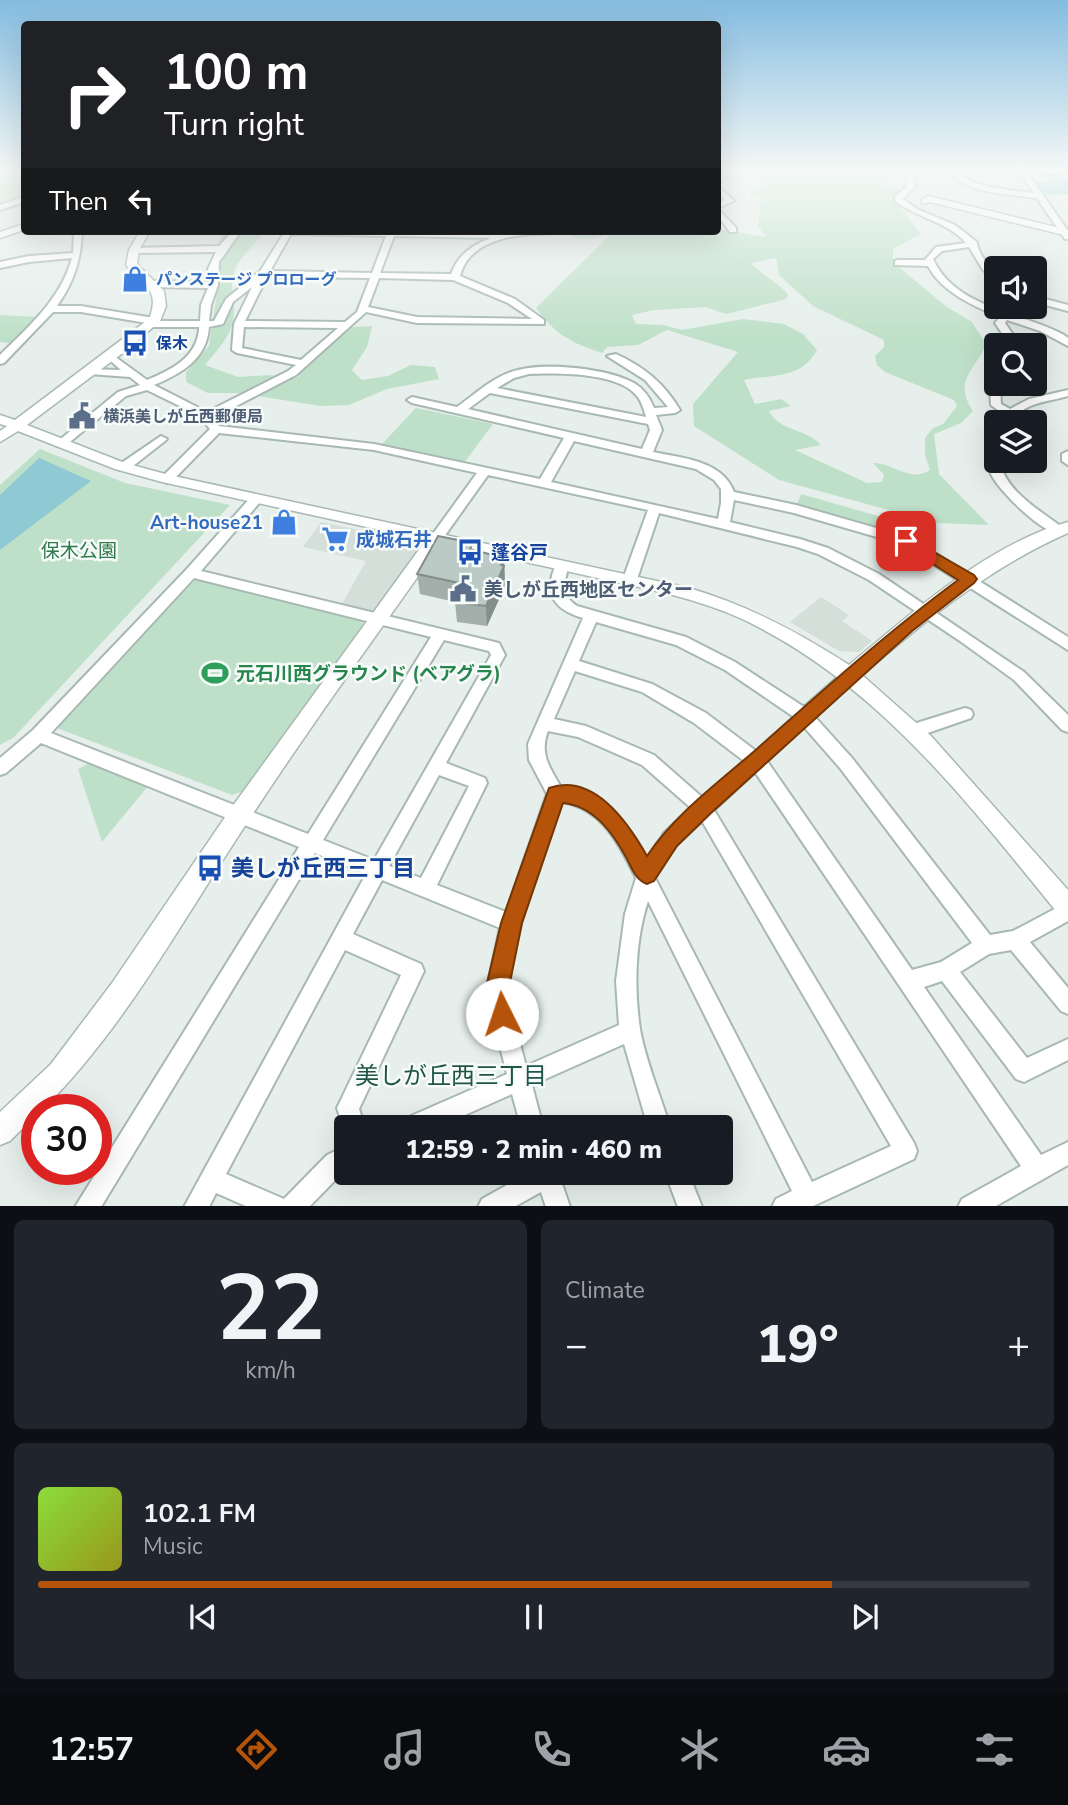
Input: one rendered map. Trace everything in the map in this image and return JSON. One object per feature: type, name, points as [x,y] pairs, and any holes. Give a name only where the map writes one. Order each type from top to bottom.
[{"type":"street","points":[[0,232],[20,226]]},
{"type":"street","points":[[730,226],[733,230]]},
{"type":"street","points":[[953,226],[974,244],[984,267]]},
{"type":"street","points":[[1029,226],[1067,235]]},
{"type":"street","points":[[1033,226],[1067,235]]},
{"type":"street","points":[[0,361],[64,293],[78,235]]},
{"type":"street","points":[[0,438],[152,323],[160,302],[153,284],[133,269],[134,250],[143,235]]},
{"type":"street","points":[[61,444],[122,394],[175,371],[195,354],[209,325],[206,304],[213,285],[212,268],[234,235]]},
{"type":"street","points":[[287,235],[239,324],[236,335],[237,350],[303,363]]},
{"type":"street","points":[[206,417],[292,373],[347,325],[363,309],[390,235]]},
{"type":"street","points":[[476,235],[504,236]]},
{"type":"street","points":[[455,277],[457,266],[475,246],[507,235]]},
{"type":"street","points":[[974,244],[939,249],[929,259],[937,275],[947,284],[984,304]]},
{"type":"street","points":[[134,250],[222,249]]},
{"type":"street","points":[[0,265],[29,259],[75,255]]},
{"type":"street","points":[[898,263],[930,263]]},
{"type":"street","points":[[51,309],[81,309],[152,323],[209,325],[220,321],[229,301],[267,272],[455,277],[469,285],[500,295],[533,313],[541,322],[417,320],[363,309]]},
{"type":"street","points":[[153,284],[213,285]]},
{"type":"street","points":[[1047,302],[1068,308]]},
{"type":"street","points":[[1014,319],[1068,343]]},
{"type":"street","points":[[239,324],[347,325]]},
{"type":"street","points":[[1055,335],[1068,331]]},
{"type":"street","points":[[110,356],[147,385],[206,417],[216,429],[374,447],[723,523],[823,551],[874,578],[1019,676],[1068,725]]},
{"type":"street","points":[[490,390],[651,417],[675,410],[662,388],[648,374],[612,356]]},
{"type":"street","points":[[89,371],[134,374]]},
{"type":"street","points":[[458,411],[515,373],[586,374],[628,384],[639,391],[656,430],[647,452]]},
{"type":"street","points":[[1019,410],[1031,402],[1068,393]]},
{"type":"street","points":[[412,400],[700,466],[727,485],[731,495],[723,523]]},
{"type":"street","points":[[0,419],[61,444],[167,480],[693,594],[743,613],[792,637],[851,674],[916,730],[1068,909],[1015,940],[986,945],[946,970],[907,982]]},
{"type":"street","points":[[167,480],[216,429]]},
{"type":"street","points":[[543,484],[571,436]]},
{"type":"street","points":[[124,467],[161,439]]},
{"type":"street","points":[[1068,454],[1068,461]]},
{"type":"street","points":[[0,1130],[67,1063],[121,992],[240,814],[485,471]]},
{"type":"street","points":[[655,1115],[630,1031],[626,981],[634,914],[647,874],[670,839],[758,762],[851,674],[925,611],[969,579],[1063,529],[1004,486],[995,473]]},
{"type":"street","points":[[731,495],[796,509],[906,541],[1068,644]]},
{"type":"street","points":[[0,768],[39,735],[191,573],[256,499]]},
{"type":"street","points":[[630,579],[655,508]]},
{"type":"street","points":[[562,565],[556,585],[558,597],[572,610],[681,641],[730,666],[805,718],[846,763],[986,945]]},
{"type":"street","points":[[191,573],[494,646],[498,655],[378,869],[196,1206]]},
{"type":"street","points":[[528,1115],[496,992],[512,923],[556,794],[535,756],[535,739],[592,615]]},
{"type":"street","points":[[87,1206],[441,633]]},
{"type":"street","points":[[571,664],[648,688],[700,718],[758,762],[1036,1168]]},
{"type":"street","points":[[916,730],[965,714]]},
{"type":"street","points":[[544,724],[580,731],[648,760],[703,808],[906,1151],[784,1206]]},
{"type":"street","points":[[39,735],[512,923]]},
{"type":"street","points":[[426,888],[479,783],[437,766]]},
{"type":"street","points":[[556,794],[580,796],[605,812],[626,839],[647,874],[807,1196]]},
{"type":"street","points":[[341,939],[414,971],[348,1108],[350,1115]]},
{"type":"street","points":[[1015,940],[1068,1004]]},
{"type":"street","points":[[946,970],[1024,1071],[1068,1049]]},
{"type":"street","points":[[438,1115],[517,1078],[630,1031]]},
{"type":"street","points":[[970,1206],[1068,1153]]},
{"type":"street","points":[[292,1206],[334,1164]]},
{"type":"street","points":[[212,1178],[276,1206]]},
{"type":"street","points":[[490,1206],[527,1185]]},
{"type":"street","points":[[550,1185],[558,1206]]},
{"type":"street","points":[[681,1185],[690,1206]]},
{"type":"shaded area","points":[[321,522],[417,542],[420,549],[375,611],[342,604],[366,561],[303,547]]},
{"type":"shaded area","points":[[821,597],[849,615],[842,621],[872,641],[859,652],[839,651],[790,622]]},
{"type":"green space","points":[[758,226],[915,226],[921,234],[893,249],[893,259],[901,269],[947,307],[972,322],[984,341],[984,348],[965,384],[967,401],[973,411],[961,423],[934,434],[939,474],[989,525],[936,523],[779,480],[694,426],[693,404],[738,352],[667,330],[638,345],[607,347],[602,353],[564,336],[550,325],[536,308],[610,235],[721,235],[721,230],[766,237]],"holes":[[[776,258],[779,275],[813,306],[884,340],[884,347],[875,356],[877,365],[885,372],[954,400],[957,406],[943,424],[933,428],[925,438],[925,455],[930,470],[916,474],[873,463],[884,475],[882,482],[867,483],[795,450],[821,445],[808,435],[786,427],[774,418],[769,411],[791,406],[781,399],[755,404],[744,380],[785,374],[803,366],[817,350],[803,334],[784,324],[743,319],[682,330],[663,325],[636,324],[632,315],[654,310],[706,307],[726,314],[786,299],[788,294],[751,263]]]},
{"type":"green space","points":[[261,235],[235,269],[232,283],[232,325],[225,340],[205,365],[238,377],[269,375],[296,378],[300,376],[297,374],[350,327],[372,326],[367,347],[352,370],[362,380],[388,376],[411,365],[435,367],[439,379],[387,389],[349,405],[321,406],[238,393],[208,393],[186,382],[186,372],[209,346],[221,260],[216,250],[221,236]]},
{"type":"green space","points":[[571,235],[607,235],[595,238]]},
{"type":"green space","points":[[0,315],[38,317],[10,343],[0,342]]},
{"type":"green space","points":[[416,408],[493,424],[464,463],[381,445]]},
{"type":"green space","name":"保木公園","points":[[40,449],[125,483],[230,505],[13,738],[0,745],[0,485]]},
{"type":"green space","points":[[801,494],[906,524],[901,535],[797,504]]},
{"type":"green space","name":"元石川西グラウンド (ベアグラ)","points":[[195,580],[362,620],[363,625],[244,791],[232,795],[57,728],[55,721]]},
{"type":"green space","points":[[92,762],[148,786],[102,842],[78,769]]},
{"type":"water","points":[[39,458],[91,481],[0,550],[0,495]]},
{"type":"building","points":[[438,536],[473,543],[470,549],[504,558],[501,565],[504,566],[486,606],[455,602],[464,584],[417,574]]},
{"type":"place","name":"パンステージ プロローグ","points":[[135,279]]},
{"type":"place","name":"保木","points":[[135,343]]},
{"type":"place","name":"横浜美しが丘西郵便局","points":[[82,416]]},
{"type":"place","name":"Art-house21","points":[[284,522]]},
{"type":"place","name":"成城石井","points":[[335,539]]},
{"type":"place","name":"蓬谷戸","points":[[470,552]]},
{"type":"place","name":"美しが丘西地区センター","points":[[463,589]]},
{"type":"place","name":"元石川西グラウンド (ベアグラ)","points":[[215,673]]},
{"type":"place","name":"美しが丘西三丁目","points":[[210,868]]},
{"type":"district","name":"美しが丘西三丁目","points":[[451,1076]]},
{"type":"route","points":[[502,1014],[496,992],[512,923],[556,794],[580,796],[605,812],[626,839],[647,874],[670,839],[703,808],[758,762],[851,674],[925,611],[969,579],[906,541]]}]
